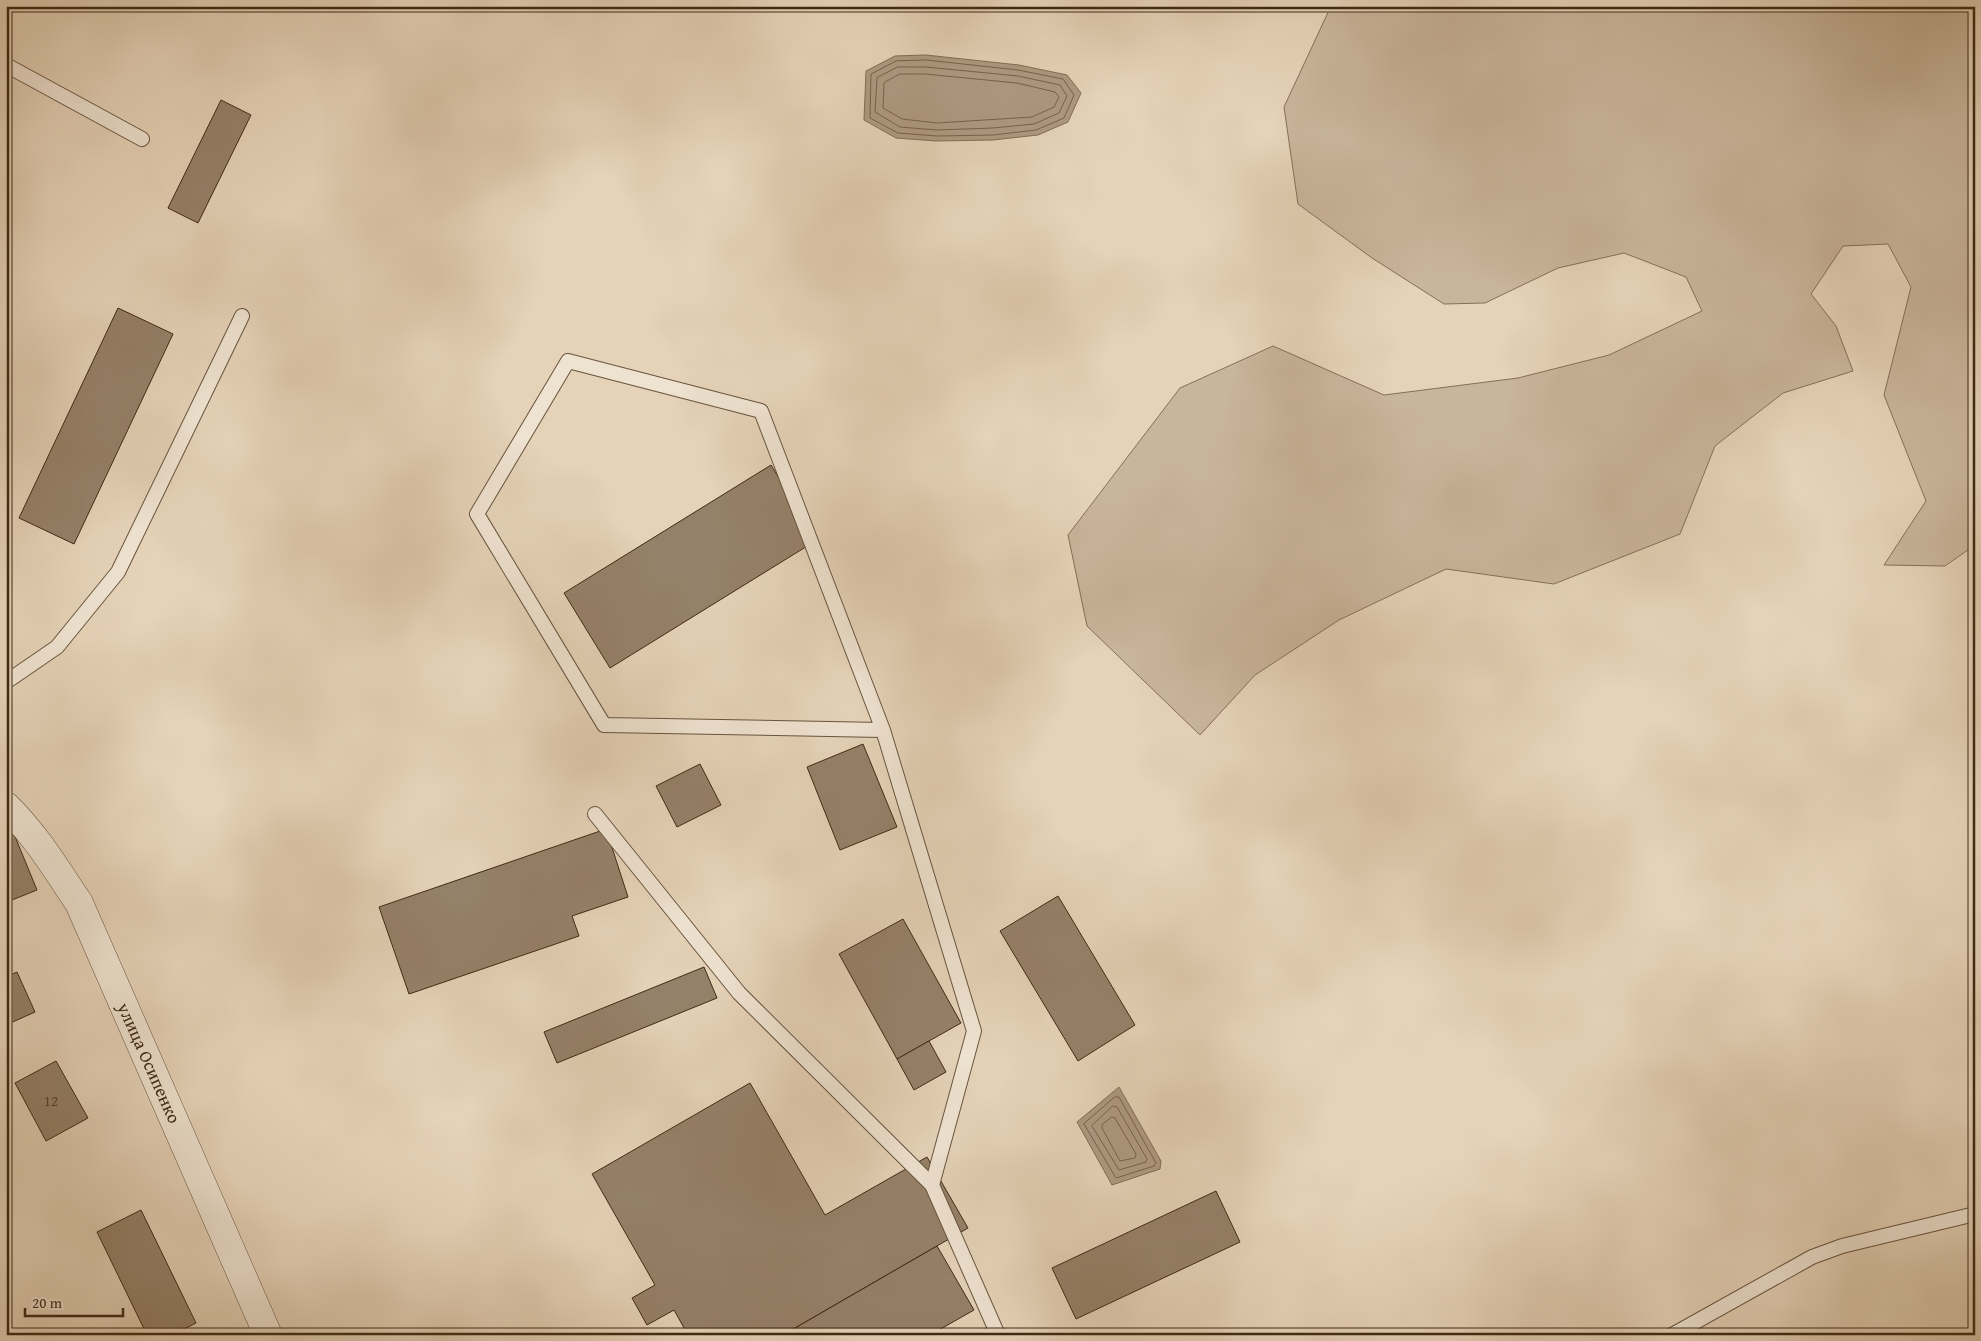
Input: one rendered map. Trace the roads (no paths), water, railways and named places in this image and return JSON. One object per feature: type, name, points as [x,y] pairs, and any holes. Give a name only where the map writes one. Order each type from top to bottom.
[{"type":"street","name":"улица Осипенко","points":[[6,806],[32,835],[79,903],[268,1335]]},
{"type":"lane","points":[[6,65],[142,139]]},
{"type":"lane","points":[[6,682],[57,647],[118,572],[242,316]]},
{"type":"lane","points":[[884,730],[604,725],[477,514],[568,361],[761,411],[884,730],[974,1031],[932,1185]]},
{"type":"lane","points":[[595,814],[738,993],[932,1185],[998,1335]]},
{"type":"lane","points":[[1672,1335],[1812,1257],[1842,1246],[1975,1214]]},
{"type":"water","points":[[926,55],[1019,65],[1067,75],[1081,93],[1068,122],[1038,135],[993,140],[936,141],[896,138],[864,120],[866,71],[895,56]]},
{"type":"water","points":[[1119,1087],[1161,1161],[1160,1169],[1112,1185],[1077,1122]]}]
